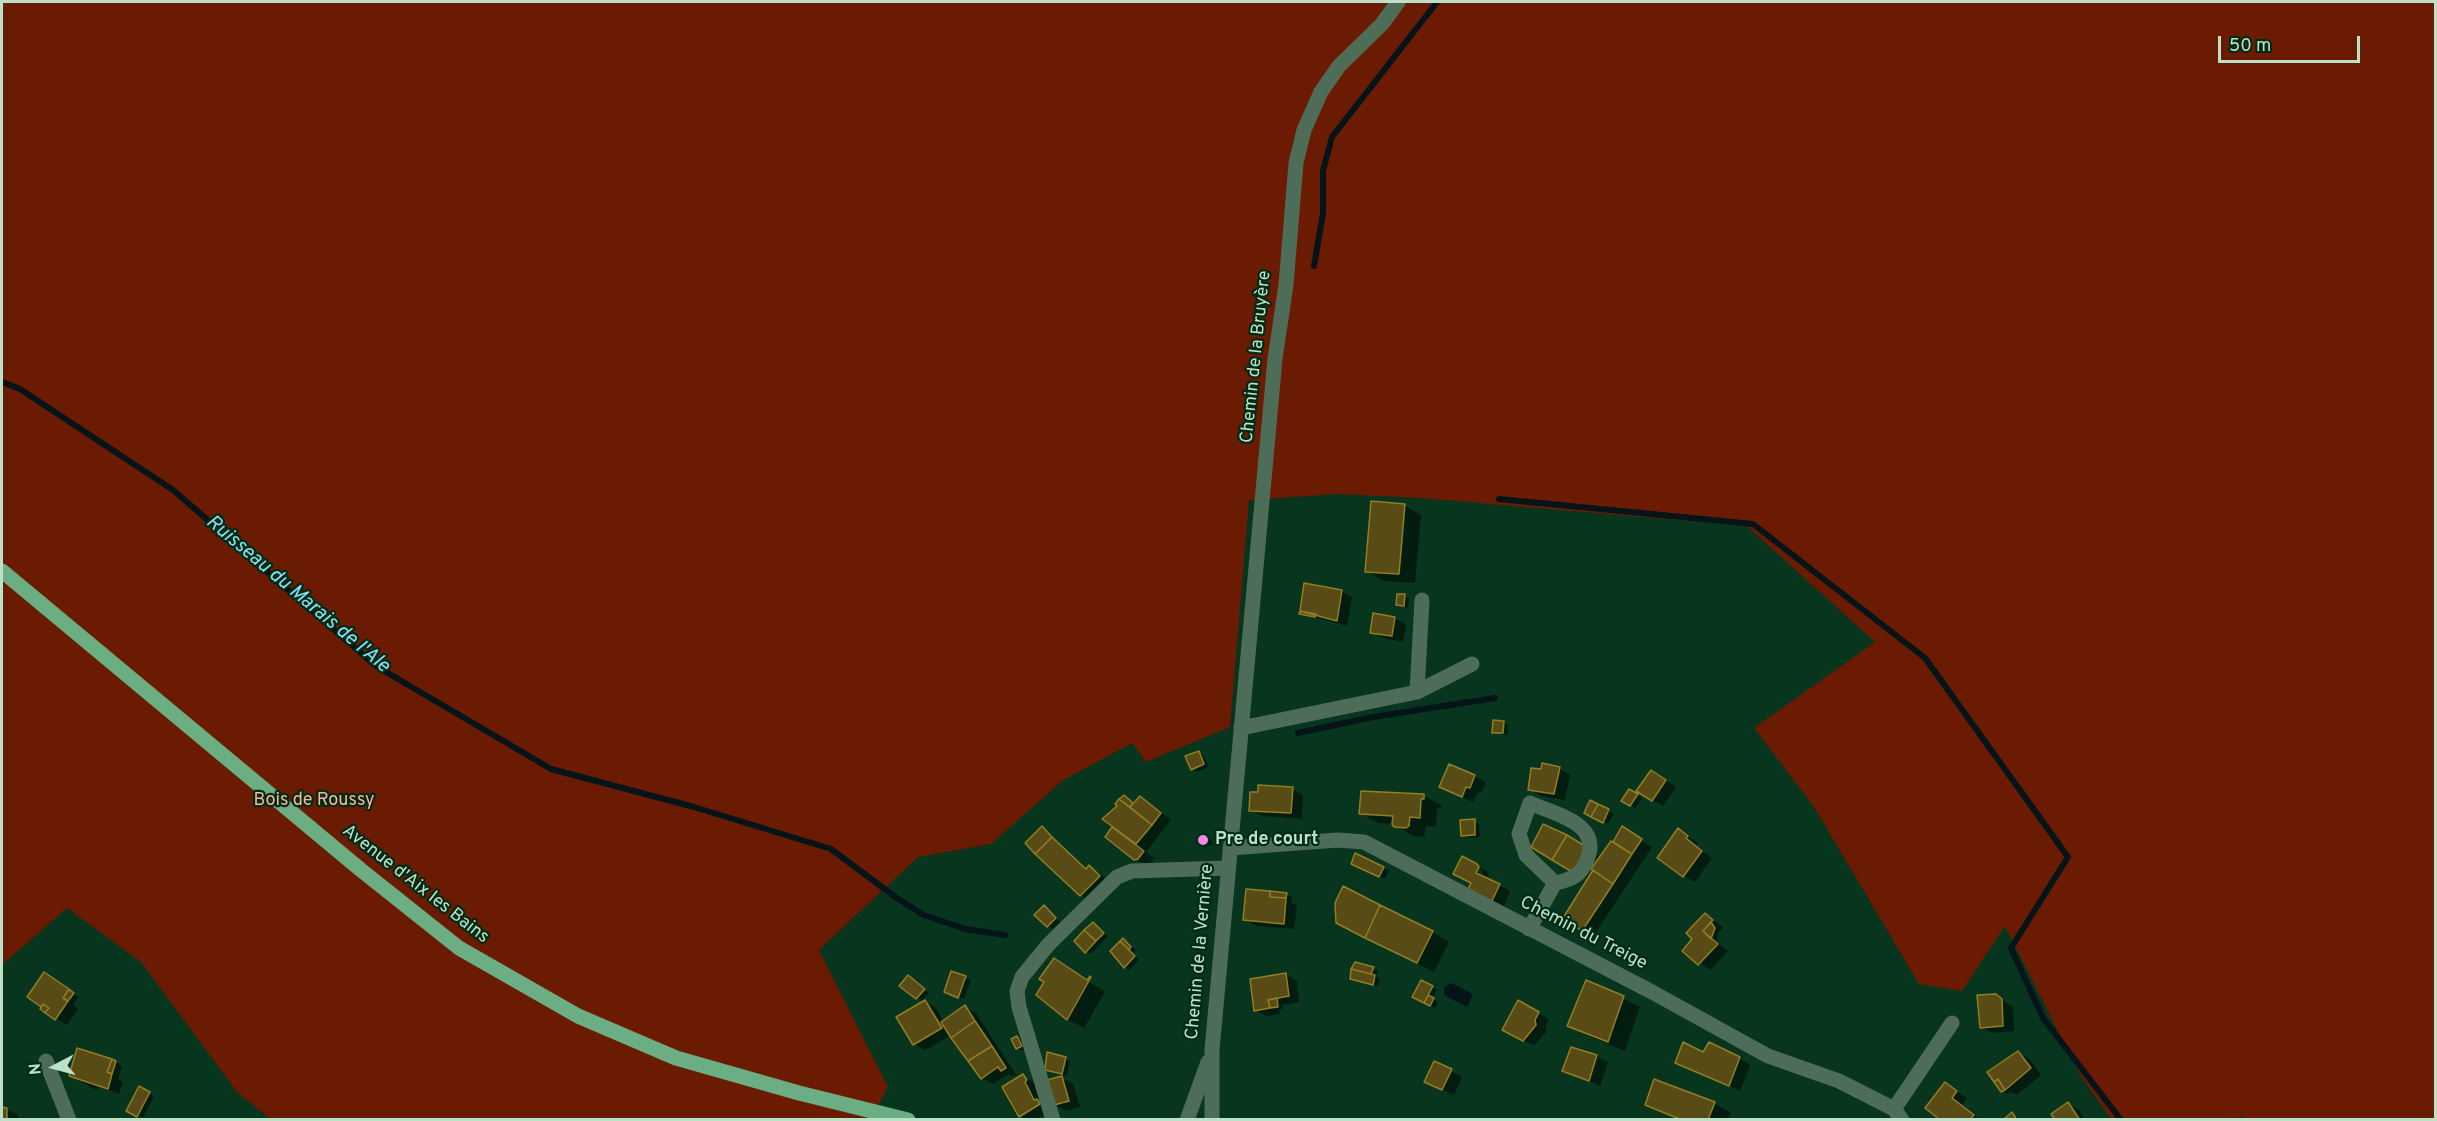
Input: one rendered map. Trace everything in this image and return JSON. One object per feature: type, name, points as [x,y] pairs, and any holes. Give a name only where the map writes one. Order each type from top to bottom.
[{"type":"main road","name":"Avenue d'Aix les Bains","points":[[2,571],[361,870],[459,948],[578,1016],[676,1058],[799,1093],[908,1119]]},
{"type":"street","name":"Chemin de la Bruyère","points":[[1239,749],[1275,359],[1286,285],[1296,163],[1304,130],[1321,92],[1338,66],[1382,24],[1398,2]]},
{"type":"street","points":[[1417,692],[1422,600]]},
{"type":"street","points":[[1241,728],[1417,692],[1472,664]]},
{"type":"street","name":"Chemin de la Vernière","points":[[1212,1119],[1212,1050],[1239,749]]},
{"type":"street","points":[[1529,928],[1555,883],[1579,875],[1587,860],[1591,845],[1588,832],[1578,824],[1530,803],[1519,834],[1526,855],[1555,883]]},
{"type":"street","name":"Chemin du Treige","points":[[1230,848],[1338,840],[1364,842],[1652,992],[1768,1056],[1839,1081],[1898,1114]]},
{"type":"street","points":[[1053,1119],[1019,1007],[1017,991],[1022,977],[1048,945],[1117,877],[1132,871],[1227,868]]},
{"type":"street","points":[[1898,1114],[1952,1023]]},
{"type":"street","name":"Chemin de la Vernière","points":[[1187,1119],[1212,1050]]},
{"type":"street","points":[[46,1061],[69,1119]]},
{"type":"green space","name":"Bois de Roussy","points":[[2,2],[2435,2],[2435,1119],[2249,1120],[2241,1116],[2235,1120],[2111,1119],[2080,1075],[2005,926],[1962,991],[1919,984],[1814,807],[1754,728],[1875,642],[1747,526],[1421,498],[1337,494],[1249,500],[1230,727],[1146,762],[1132,743],[1062,781],[991,844],[918,857],[819,950],[888,1087],[871,1119],[270,1119],[237,1092],[141,962],[67,908],[2,965]]},
{"type":"shaded area","points":[[1451,983],[1473,994],[1467,1007],[1444,995],[1444,987]]},
{"type":"building","points":[[1371,501],[1405,504],[1399,574],[1365,572]]},
{"type":"building","points":[[1304,583],[1342,590],[1337,621],[1300,611]]},
{"type":"building","points":[[1397,594],[1405,594],[1404,606],[1396,605]]},
{"type":"building","points":[[1300,611],[1316,614],[1315,617],[1299,614]]},
{"type":"building","points":[[1373,613],[1395,617],[1392,636],[1370,633]]},
{"type":"building","points":[[1493,720],[1504,721],[1503,733],[1492,733]]},
{"type":"building","points":[[1199,751],[1204,764],[1191,770],[1185,756]]},
{"type":"building","points":[[1542,763],[1560,767],[1554,794],[1528,790],[1531,768],[1541,769]]},
{"type":"building","points":[[1449,764],[1475,775],[1470,788],[1466,787],[1462,797],[1439,787]]},
{"type":"building","points":[[1651,770],[1666,780],[1652,801],[1636,791]]},
{"type":"building","points":[[1258,785],[1293,787],[1291,813],[1249,811],[1250,792],[1258,792]]},
{"type":"building","points":[[1629,789],[1638,794],[1630,806],[1621,801]]},
{"type":"building","points":[[1361,791],[1424,794],[1424,799],[1421,799],[1420,818],[1410,817],[1409,826],[1406,828],[1394,827],[1393,816],[1359,814]]},
{"type":"building","points":[[1124,795],[1133,803],[1130,807],[1119,799]]},
{"type":"building","points":[[1140,796],[1161,813],[1152,825],[1130,807]]},
{"type":"building","points":[[1119,799],[1152,825],[1136,844],[1102,819],[1117,806],[1115,804]]},
{"type":"building","points":[[1590,800],[1598,804],[1591,817],[1584,813]]},
{"type":"building","points":[[1598,804],[1609,809],[1603,823],[1591,817]]},
{"type":"building","points":[[1475,819],[1475,835],[1461,836],[1460,820]]},
{"type":"building","points":[[1543,824],[1567,835],[1552,860],[1531,847]]},
{"type":"building","points":[[1042,826],[1052,837],[1035,854],[1025,843]]},
{"type":"building","points":[[1622,826],[1642,839],[1632,854],[1613,842]]},
{"type":"building","points":[[1112,827],[1144,851],[1138,859],[1134,860],[1105,837]]},
{"type":"building","points":[[1678,828],[1702,851],[1683,877],[1657,858]]},
{"type":"building","points":[[1567,835],[1588,848],[1574,873],[1552,860]]},
{"type":"building","name":"Pre de court","points":[[1207,836],[1208,842],[1199,844],[1198,838]]},
{"type":"building","points":[[1052,837],[1086,869],[1089,865],[1100,876],[1080,896],[1035,854]]},
{"type":"building","points":[[1611,841],[1632,854],[1613,884],[1591,869]]},
{"type":"building","points":[[1355,853],[1384,867],[1379,877],[1351,864]]},
{"type":"building","points":[[1462,856],[1477,864],[1479,867],[1476,873],[1500,884],[1490,905],[1466,893],[1471,883],[1453,874]]},
{"type":"building","points":[[1593,870],[1613,884],[1582,931],[1563,918]]},
{"type":"building","points":[[1343,886],[1380,905],[1365,938],[1336,923],[1335,903]]},
{"type":"building","points":[[1246,889],[1270,891],[1270,897],[1286,898],[1284,924],[1243,920]]},
{"type":"building","points":[[1270,891],[1287,893],[1286,898],[1270,897]]},
{"type":"building","points":[[1044,905],[1056,918],[1047,927],[1034,915]]},
{"type":"building","points":[[1380,905],[1433,931],[1417,963],[1365,938]]},
{"type":"building","points":[[1705,913],[1713,920],[1703,931],[1718,944],[1698,965],[1682,951],[1692,939],[1686,933]]},
{"type":"building","points":[[1093,922],[1104,933],[1096,941],[1084,930]]},
{"type":"building","points":[[1711,922],[1715,928],[1711,939],[1703,931]]},
{"type":"building","points":[[1084,930],[1096,941],[1085,953],[1074,941]]},
{"type":"building","points":[[1123,938],[1131,947],[1129,950],[1120,941]]},
{"type":"building","points":[[1120,941],[1135,956],[1124,968],[1110,951]]},
{"type":"building","points":[[1054,958],[1087,980],[1091,977],[1067,1020],[1036,995],[1044,982],[1039,979]]},
{"type":"building","points":[[1355,962],[1374,967],[1371,974],[1351,969]]},
{"type":"building","points":[[1351,969],[1375,975],[1373,985],[1350,979]]},
{"type":"building","points":[[951,971],[966,976],[958,998],[944,992]]},
{"type":"building","points":[[44,972],[69,989],[63,998],[68,1001],[55,1020],[45,1013],[49,1008],[43,1004],[41,1007],[27,997]]},
{"type":"building","points":[[1286,973],[1289,996],[1268,1000],[1270,1008],[1254,1011],[1250,979]]},
{"type":"building","points":[[908,975],[925,989],[916,999],[899,986]]},
{"type":"building","points":[[1421,980],[1433,986],[1424,1003],[1412,997]]},
{"type":"building","points":[[1586,980],[1624,996],[1608,1042],[1567,1026]]},
{"type":"building","points":[[69,989],[74,993],[68,1001],[63,998]]},
{"type":"building","points":[[1996,994],[2002,999],[2003,1026],[1980,1028],[1977,995]]},
{"type":"building","points":[[1428,995],[1434,998],[1430,1006],[1424,1003]]},
{"type":"building","points":[[1277,998],[1278,1007],[1270,1008],[1268,1000]]},
{"type":"building","points":[[925,1000],[942,1028],[913,1045],[896,1017]]},
{"type":"building","points":[[1518,1000],[1539,1012],[1535,1020],[1536,1025],[1523,1041],[1502,1030]]},
{"type":"building","points":[[43,1004],[49,1008],[45,1013],[40,1009]]},
{"type":"building","points":[[965,1005],[975,1021],[951,1038],[941,1022]]},
{"type":"building","points":[[975,1021],[992,1046],[968,1061],[951,1038]]},
{"type":"building","points":[[1017,1036],[1022,1046],[1016,1049],[1011,1039]]},
{"type":"building","points":[[1683,1042],[1703,1052],[1709,1042],[1740,1057],[1729,1086],[1675,1063]]},
{"type":"building","points":[[992,1046],[1006,1068],[1001,1071],[998,1067],[981,1079],[968,1061]]},
{"type":"building","points":[[1571,1047],[1597,1055],[1589,1081],[1562,1071]]},
{"type":"building","points":[[77,1048],[112,1059],[107,1072],[112,1074],[108,1089],[69,1076]]},
{"type":"building","points":[[2018,1051],[2031,1068],[2005,1090],[1998,1079],[1994,1082],[1987,1072]]},
{"type":"building","points":[[1047,1052],[1066,1057],[1062,1074],[1045,1070]]},
{"type":"building","points":[[112,1059],[116,1061],[112,1074],[107,1072]]},
{"type":"building","points":[[1434,1061],[1452,1069],[1442,1090],[1424,1082]]},
{"type":"building","points":[[1023,1074],[1034,1100],[1037,1099],[1040,1104],[1019,1117],[1002,1087]]},
{"type":"building","points":[[1062,1076],[1069,1101],[1054,1105],[1047,1080]]},
{"type":"building","points":[[1654,1079],[1715,1102],[1708,1120],[1682,1120],[1645,1105]]},
{"type":"building","points":[[1998,1079],[2005,1090],[2001,1092],[1994,1082]]},
{"type":"building","points":[[1945,1082],[1957,1091],[1952,1098],[1974,1115],[1970,1120],[1940,1120],[1925,1108]]},
{"type":"building","points":[[139,1086],[150,1092],[137,1117],[126,1111]]},
{"type":"building","points":[[2068,1102],[2080,1120],[2055,1120],[2051,1114]]},
{"type":"building","points":[[2,1107],[7,1108],[7,1120],[2,1120]]},
{"type":"building","points":[[2012,1112],[2017,1120],[2003,1120]]},
{"type":"waterway","points":[[1314,266],[1323,213],[1323,171],[1332,137],[1437,2]]},
{"type":"waterway","name":"Ruisseau du Marais de l'Ale","points":[[2,382],[20,389],[173,490],[376,666],[551,769],[694,807],[831,849],[898,899],[924,915],[965,929],[1005,935]]},
{"type":"waterway","points":[[1499,499],[1753,524],[1925,658],[2068,857],[2011,948],[2043,1018],[2121,1120]]},
{"type":"waterway","points":[[1298,733],[1373,717],[1495,698]]},
{"type":"place","name":"Pre de court","points":[[1203,840]]}]
